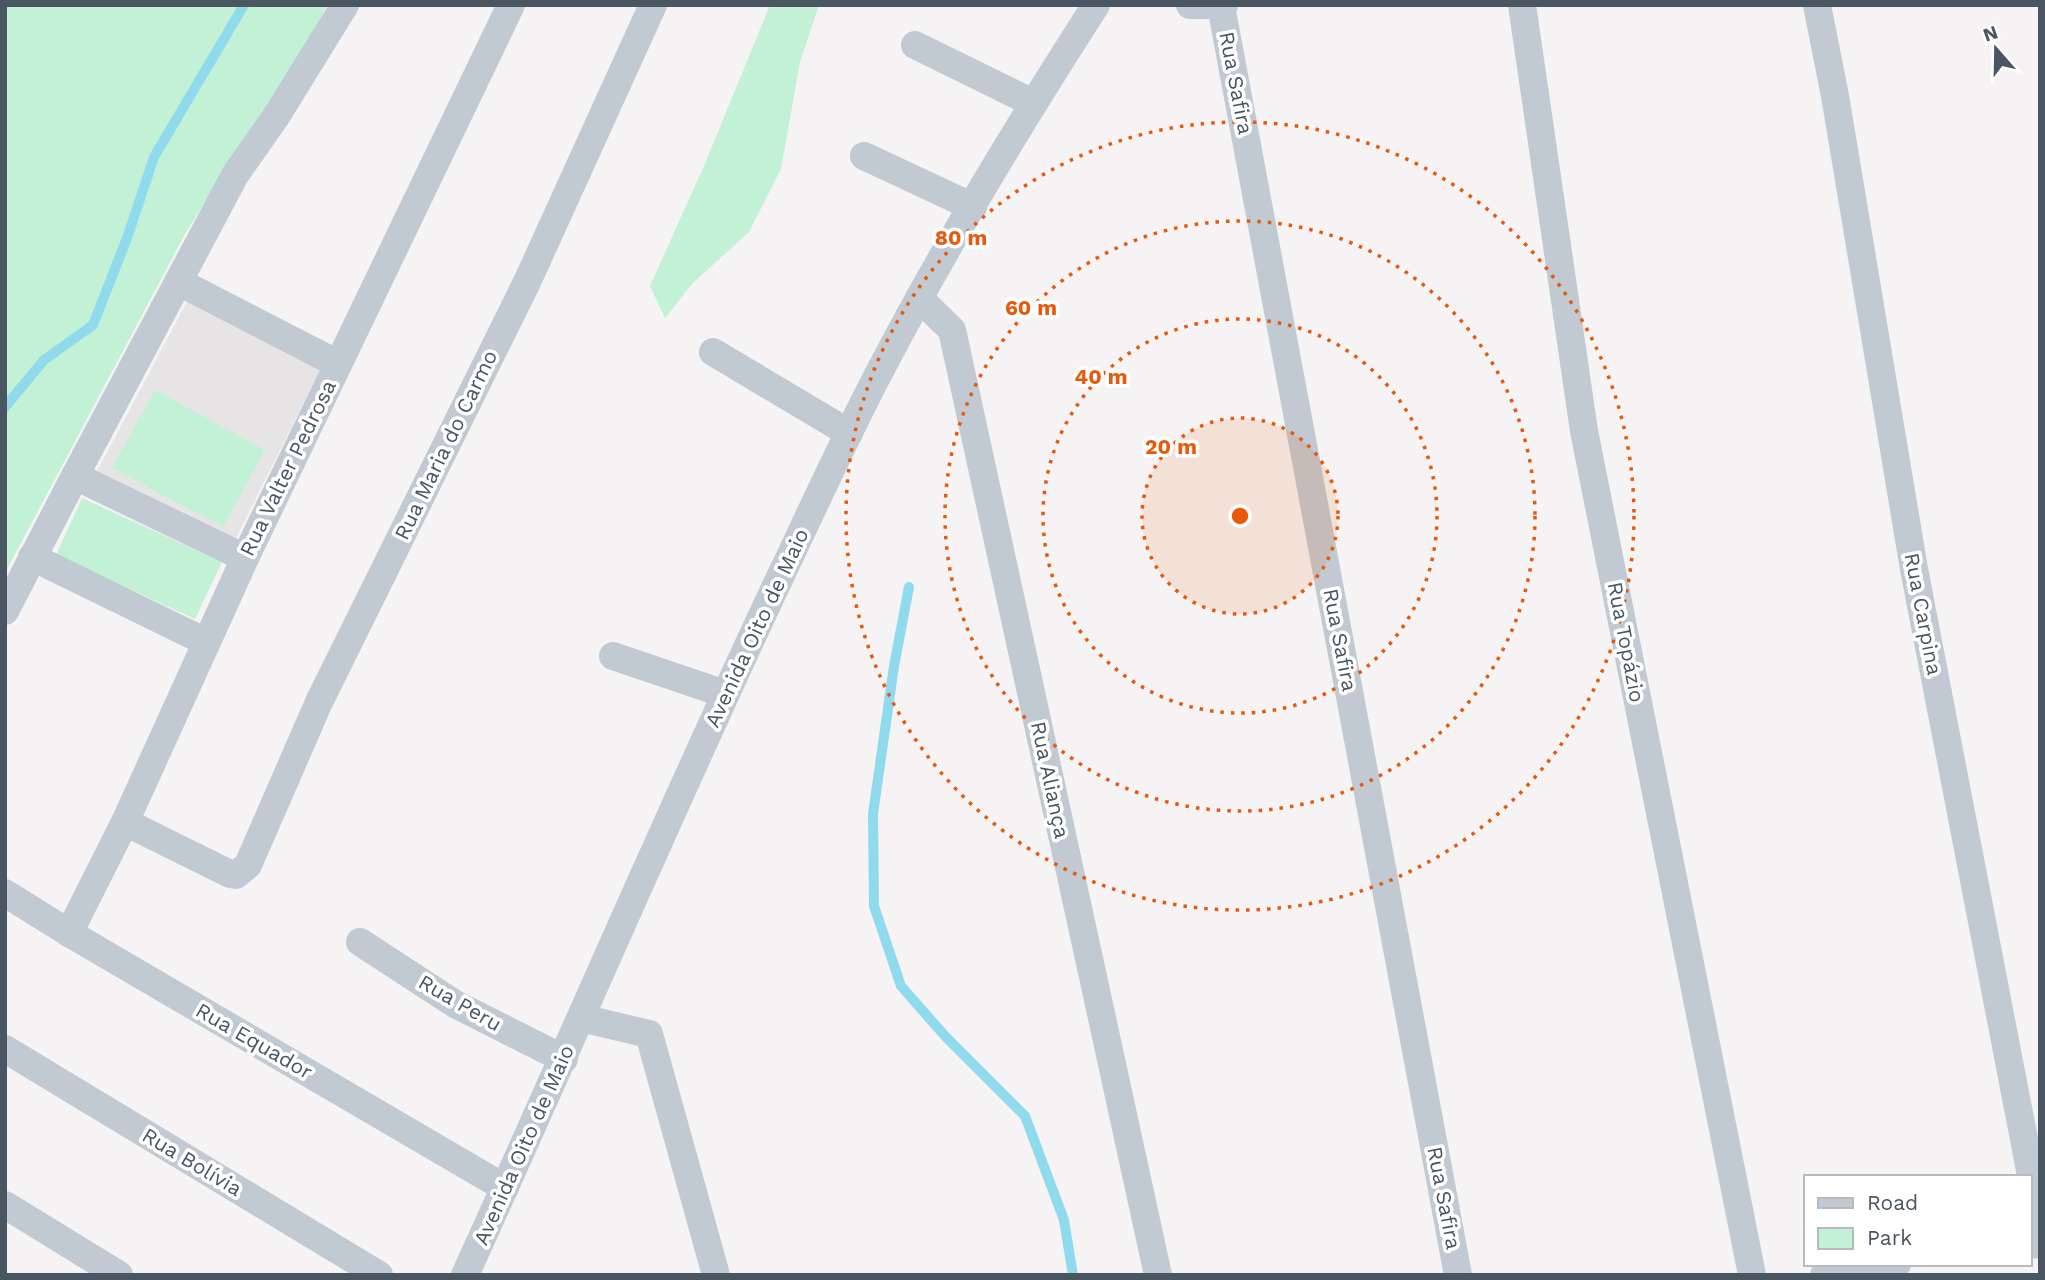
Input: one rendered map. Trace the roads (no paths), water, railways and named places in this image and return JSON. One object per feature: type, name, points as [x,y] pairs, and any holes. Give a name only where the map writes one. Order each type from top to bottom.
[{"type":"street","points":[[5,611],[235,175],[277,115],[345,5]]},
{"type":"street","name":"Rua Valter Pedrosa","points":[[69,933],[124,822],[245,558],[511,5]]},
{"type":"street","name":"Rua Maria do Carmo","points":[[124,822],[230,874],[236,875],[248,865],[318,702],[527,282],[653,5]]},
{"type":"street","name":"Avenida Oito de Maio","points":[[465,1275],[564,1059],[724,694],[849,433],[919,298],[1033,103],[1096,5]]},
{"type":"street","points":[[1190,5],[1223,6]]},
{"type":"street","name":"Rua Topázio","points":[[1522,5],[1584,431],[1752,1275]]},
{"type":"street","name":"Rua Carpina","points":[[1817,5],[1835,96],[1914,569],[2031,1175]]},
{"type":"street","name":"Rua Safira","points":[[1223,6],[1458,1275]]},
{"type":"street","points":[[915,45],[1033,103]]},
{"type":"street","points":[[864,156],[973,207]]},
{"type":"street","points":[[179,282],[338,364]]},
{"type":"street","name":"Rua Aliança","points":[[919,298],[952,330],[1158,1275]]},
{"type":"street","points":[[713,352],[849,433]]},
{"type":"street","points":[[75,476],[245,558]]},
{"type":"street","points":[[32,557],[206,642]]},
{"type":"street","points":[[613,656],[724,694]]},
{"type":"street","name":"Rua Equador","points":[[5,893],[505,1188]]},
{"type":"street","name":"Rua Peru","points":[[360,942],[455,1004],[564,1059]]},
{"type":"street","points":[[581,1018],[649,1034],[716,1275]]},
{"type":"street","name":"Rua Bolívia","points":[[5,1049],[379,1275]]},
{"type":"street","name":"Rua Carpina","points":[[2031,1175],[2040,1222]]},
{"type":"street","points":[[5,1205],[119,1275]]},
{"type":"street","points":[[1824,1275],[1884,1266]]},
{"type":"waterway","points":[[5,407],[44,360],[93,325],[127,238],[154,157],[244,5]]},
{"type":"waterway","points":[[909,587],[894,666],[873,814],[874,906],[901,986],[945,1036],[1025,1116],[1064,1220],[1073,1275]]}]
